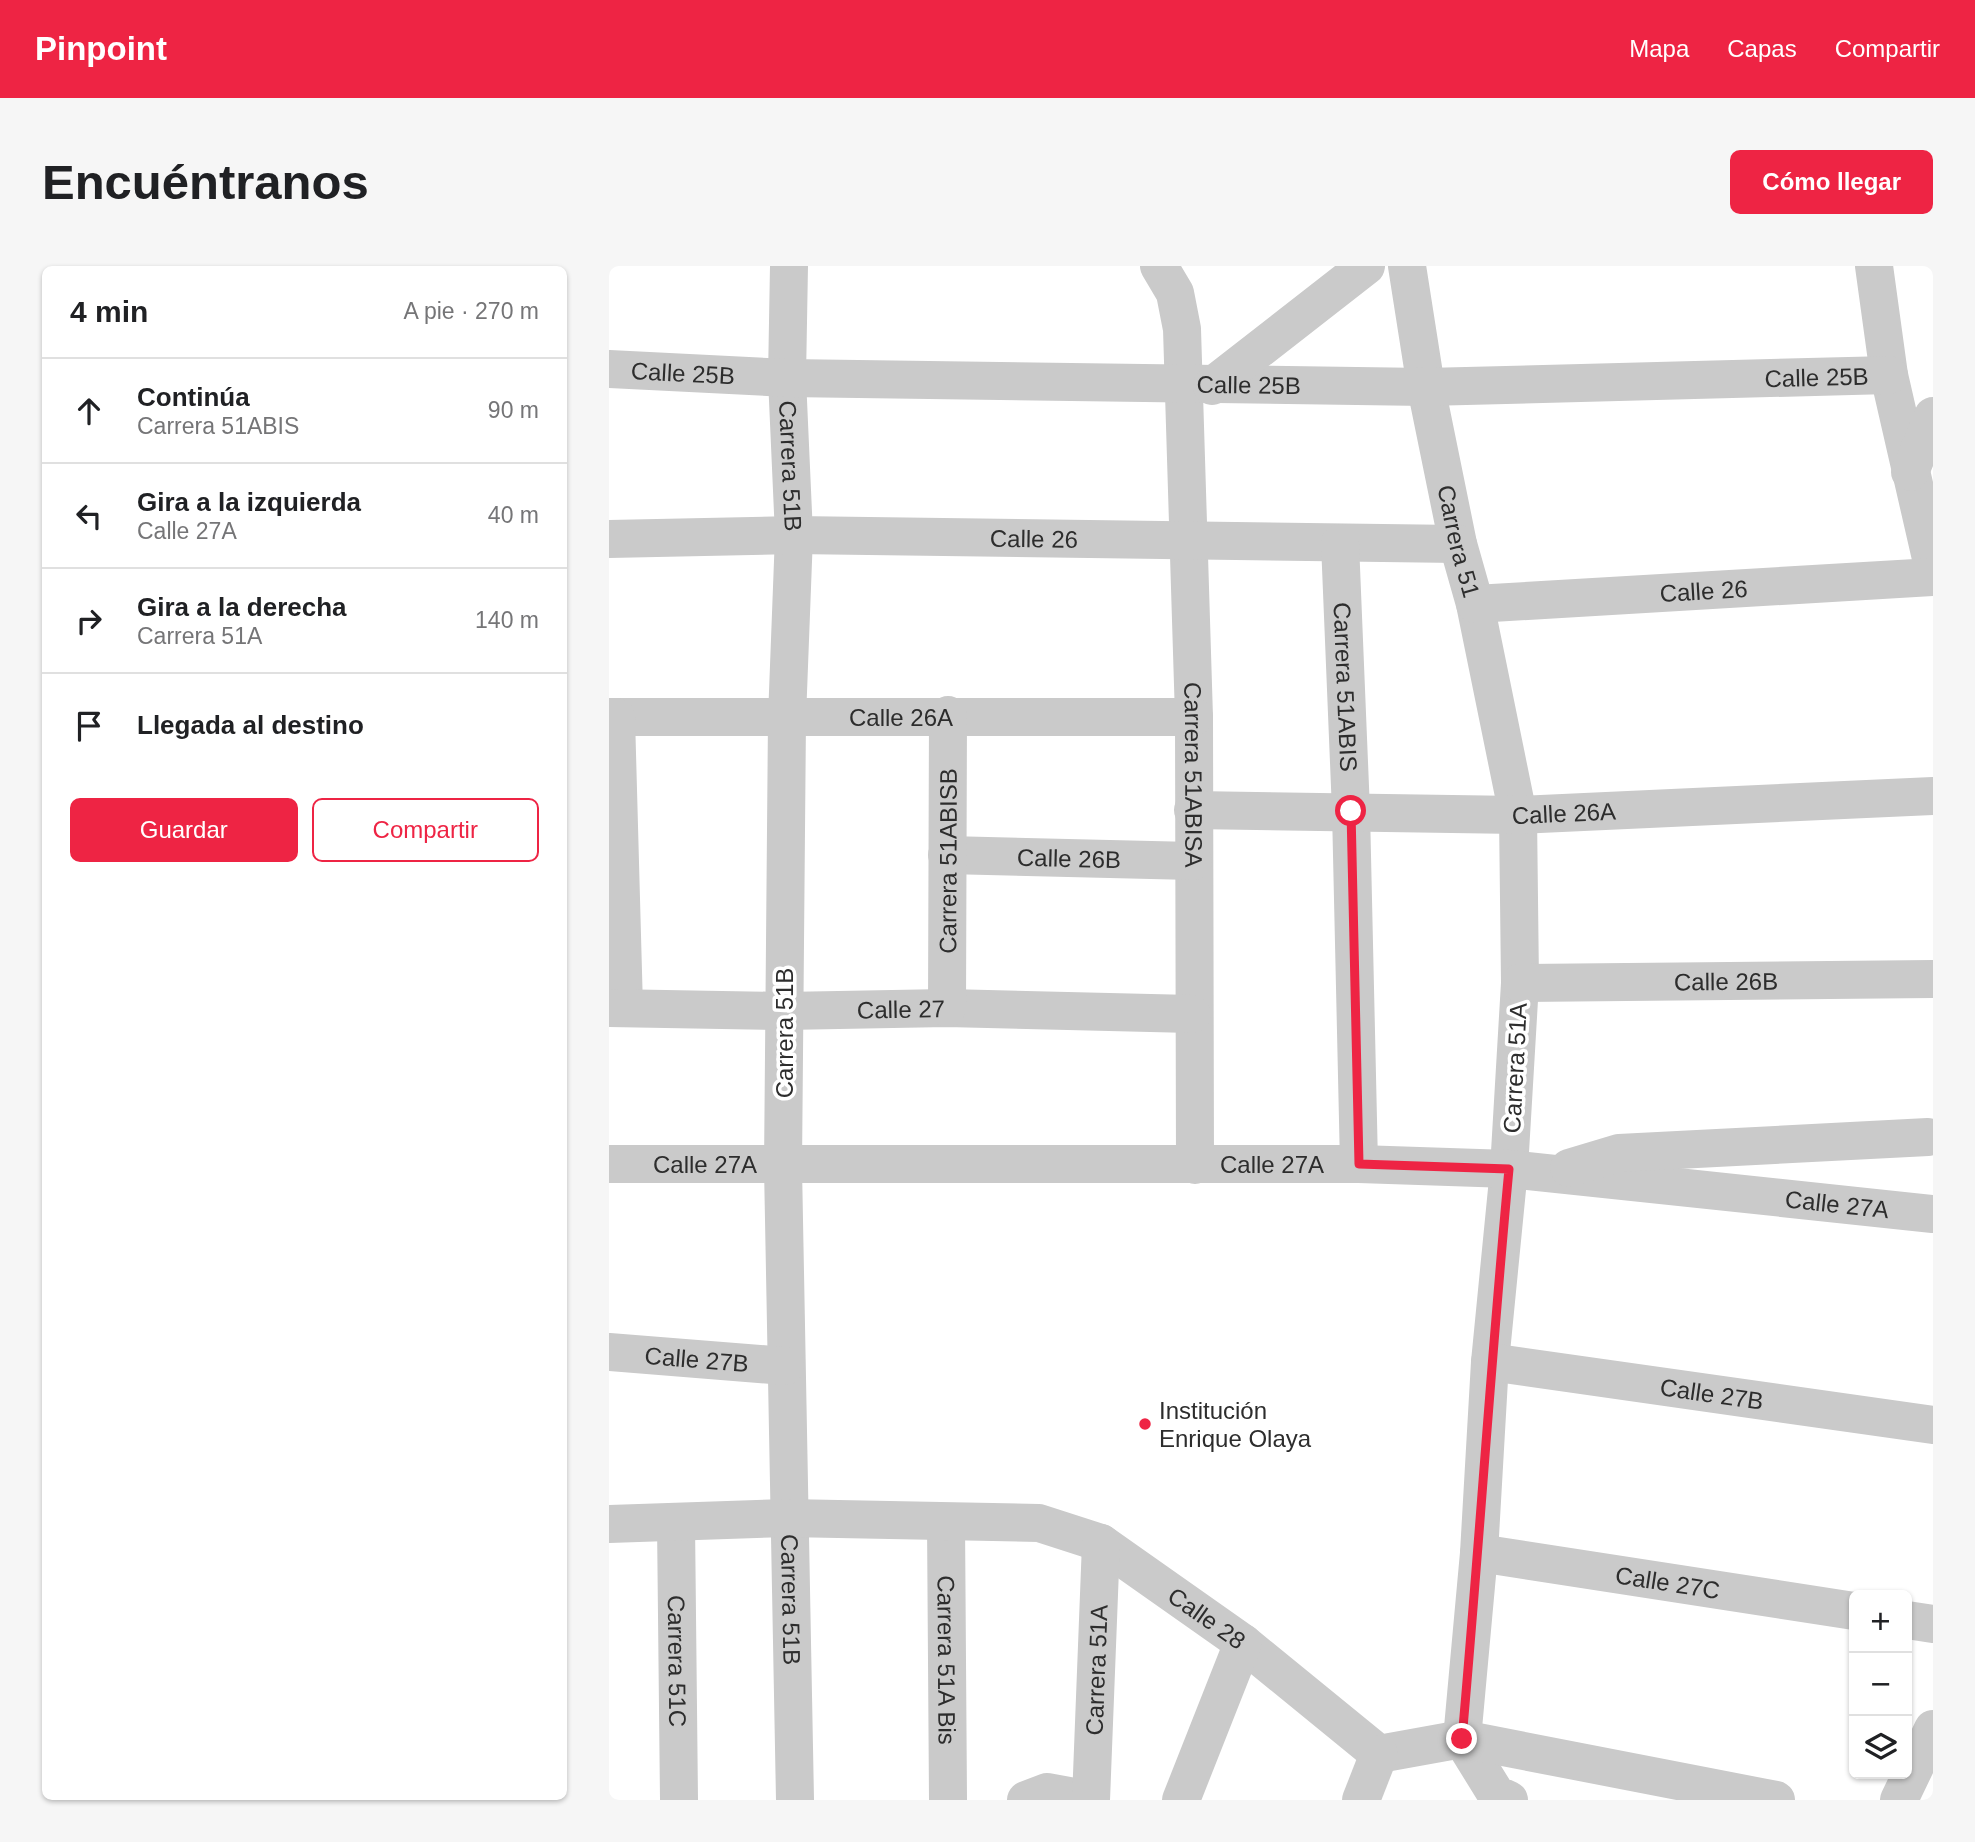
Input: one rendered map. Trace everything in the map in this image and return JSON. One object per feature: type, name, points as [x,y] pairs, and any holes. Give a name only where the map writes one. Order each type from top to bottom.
[{"type":"street","name":"Carrera 51B","points":[[789,266],[787,378],[794,535],[787,718],[783,1167],[787,1518],[795,1800]]},
{"type":"street","name":"Carrera 51ABISA","points":[[1159,266],[1175,293],[1197,385],[1187,541],[1194,717],[1192,1014],[1195,1165]]},
{"type":"street","points":[[1197,385],[1366,266]]},
{"type":"street","name":"Carrera 51","points":[[1407,266],[1426,387],[1458,544],[1475,604],[1518,815]]},
{"type":"street","points":[[1874,266],[1889,375],[1918,485],[1933,567]]},
{"type":"street","name":"Calle 25B","points":[[609,369],[787,378],[1426,387],[1889,375]]},
{"type":"street","points":[[1918,485],[1933,416]]},
{"type":"street","name":"Calle 26","points":[[609,540],[794,535],[1458,544]]},
{"type":"street","name":"Carrera 51ABIS","points":[[1340,543],[1351,811],[1359,1164]]},
{"type":"street","name":"Calle 26","points":[[1475,604],[1933,577]]},
{"type":"street","name":"Carrera 51ABISB","points":[[947,1008],[948,715]]},
{"type":"street","points":[[612,717],[617,1008]]},
{"type":"street","name":"Calle 26A","points":[[612,717],[1194,717]]},
{"type":"street","name":"Calle 26A","points":[[1193,810],[1518,815],[1933,796]]},
{"type":"street","name":"Carrera 51A","points":[[1462,1739],[1479,1553],[1490,1362],[1509,1169],[1520,983],[1518,815]]},
{"type":"street","name":"Calle 26B","points":[[947,855],[1193,861]]},
{"type":"street","name":"Calle 26B","points":[[1520,983],[1933,979]]},
{"type":"street","name":"Calle 27","points":[[617,1008],[783,1011],[947,1008],[1192,1014]]},
{"type":"street","points":[[1555,1174],[1619,1153],[1928,1137]]},
{"type":"street","name":"Calle 27A","points":[[609,1164],[783,1167],[1359,1164],[1509,1169],[1933,1214]]},
{"type":"street","name":"Calle 27B","points":[[609,1352],[785,1366]]},
{"type":"street","name":"Calle 27B","points":[[1490,1362],[1933,1424]]},
{"type":"street","name":"Calle 28","points":[[609,1524],[787,1518],[1039,1523],[1101,1543],[1243,1643],[1380,1754]]},
{"type":"street","name":"Carrera 51A Bis","points":[[946,1522],[948,1800]]},
{"type":"street","name":"Carrera 51C","points":[[676,1523],[679,1800]]},
{"type":"street","name":"Carrera 51A","points":[[1091,1800],[1101,1543]]},
{"type":"street","name":"Calle 27C","points":[[1479,1553],[1849,1610]]},
{"type":"street","points":[[1912,1621],[1933,1624]]},
{"type":"street","points":[[1181,1800],[1243,1643]]},
{"type":"street","points":[[1899,1800],[1933,1729]]},
{"type":"street","points":[[1462,1739],[1496,1794],[1509,1800]]},
{"type":"street","points":[[1361,1800],[1380,1754],[1462,1739],[1776,1800]]},
{"type":"street","points":[[1026,1800],[1047,1792],[1091,1800]]},
{"type":"place","name":"Institución Enrique Olaya","points":[[1145,1424]]},
{"type":"route","points":[[1351,811],[1359,1164],[1509,1169],[1490,1362],[1479,1553],[1462,1739]]}]
